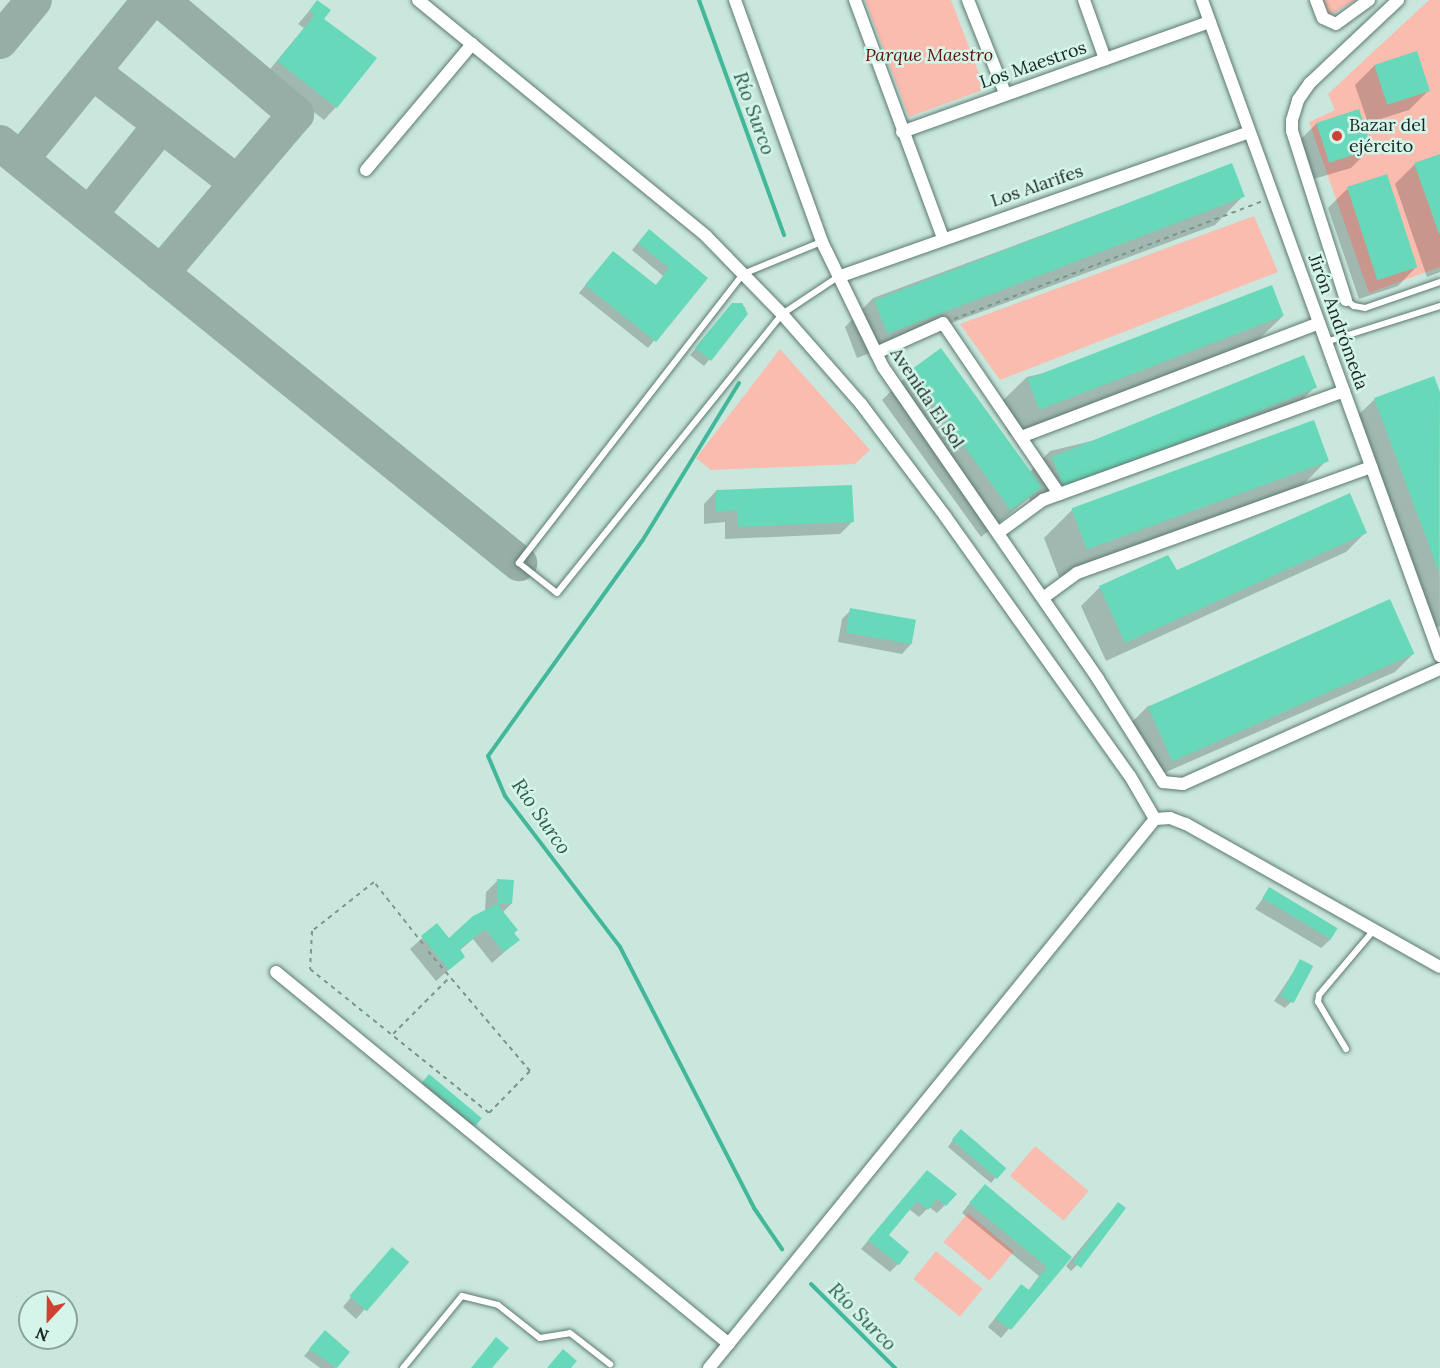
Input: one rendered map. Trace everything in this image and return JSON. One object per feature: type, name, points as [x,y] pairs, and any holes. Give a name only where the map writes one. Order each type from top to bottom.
[{"type":"street","points":[[418,0],[706,236],[782,314],[861,404],[945,516],[1130,776],[1155,819]]},
{"type":"street","name":"Avenida El Sol","points":[[735,0],[822,242],[876,353],[1043,598],[1160,779],[1172,786],[1183,784],[1220,764],[1440,669]]},
{"type":"street","points":[[855,0],[943,238]]},
{"type":"street","points":[[968,0],[1005,93]]},
{"type":"street","points":[[1084,0],[1105,59]]},
{"type":"street","name":"Jirón Andrómeda","points":[[1202,0],[1440,656]]},
{"type":"street","points":[[1316,0],[1323,18],[1336,24],[1369,0]]},
{"type":"street","points":[[1346,300],[1292,131],[1292,120],[1298,100],[1310,83],[1398,0]]},
{"type":"street","name":"Los Maestros","points":[[902,132],[1005,93],[1210,22]]},
{"type":"street","points":[[366,170],[472,44]]},
{"type":"street","name":"Los Alarifes","points":[[838,277],[943,238],[1249,132]]},
{"type":"street","points":[[876,353],[943,323],[1059,494]]},
{"type":"street","points":[[1021,437],[1319,323]]},
{"type":"street","points":[[998,533],[1043,500],[1344,391]]},
{"type":"street","points":[[1043,598],[1077,573],[1371,467]]},
{"type":"street","points":[[709,1368],[1155,819],[1170,818],[1186,824],[1440,967]]},
{"type":"street","points":[[276,972],[729,1344]]},
{"type":"lane","points":[[822,242],[742,274],[519,563],[557,593],[782,314],[838,277]]},
{"type":"lane","points":[[1346,300],[1354,306],[1365,308],[1440,282]]},
{"type":"lane","points":[[1326,342],[1440,306]]},
{"type":"lane","points":[[1346,1049],[1318,1002],[1319,995],[1374,930]]},
{"type":"lane","points":[[403,1368],[462,1296],[498,1305],[540,1338],[570,1333],[610,1364]]},
{"type":"path","points":[[943,323],[1274,197]]},
{"type":"path","points":[[423,944],[374,882],[312,931],[310,969],[489,1113],[530,1071],[428,951]]},
{"type":"path","points":[[392,1035],[450,977]]},
{"type":"green space","name":"Parque Maestro","points":[[865,0],[951,0],[985,89],[909,117]]},
{"type":"green space","points":[[1323,0],[1356,0],[1328,16]]},
{"type":"green space","points":[[1429,0],[1440,0],[1440,267],[1369,293],[1309,122],[1335,110],[1328,94]]},
{"type":"green space","points":[[1254,216],[1278,272],[1000,380],[960,324]]},
{"type":"green space","points":[[780,349],[870,450],[855,464],[711,470],[696,458]]},
{"type":"green space","points":[[1035,1146],[1089,1191],[1064,1221],[1010,1176]]},
{"type":"green space","points":[[968,1213],[1014,1252],[990,1281],[944,1242]]},
{"type":"green space","points":[[936,1251],[983,1289],[960,1317],[913,1279]]},
{"type":"building","points":[[317,0],[331,10],[324,19],[377,58],[337,108],[277,61],[315,15],[309,11]]},
{"type":"building","points":[[1417,51],[1430,91],[1387,105],[1374,65]]},
{"type":"building","points":[[1359,109],[1372,149],[1329,163],[1316,123]]},
{"type":"building","points":[[1440,154],[1440,233],[1439,234],[1414,163]]},
{"type":"building","points":[[1232,163],[1245,197],[887,334],[874,300]]},
{"type":"building","points":[[1387,174],[1417,267],[1377,280],[1347,187]]},
{"type":"building","points":[[649,229],[708,278],[656,342],[585,285],[613,251],[656,285],[669,268],[638,243]]},
{"type":"building","points":[[1272,285],[1284,316],[1039,410],[1027,379]]},
{"type":"building","points":[[732,303],[742,303],[748,314],[711,361],[695,348]]},
{"type":"building","points":[[941,348],[1042,487],[1011,510],[909,371]]},
{"type":"building","points":[[1304,355],[1317,387],[1065,489],[1052,457]]},
{"type":"building","points":[[1434,376],[1440,392],[1439,572],[1374,398]]},
{"type":"building","points":[[1314,420],[1329,461],[1087,550],[1072,508]]},
{"type":"building","points":[[852,485],[854,522],[738,527],[737,510],[716,512],[716,490]]},
{"type":"building","points":[[1350,493],[1367,533],[1125,643],[1099,586],[1168,555],[1177,570]]},
{"type":"building","points":[[1390,599],[1414,654],[1172,762],[1148,707]]},
{"type":"building","points":[[850,608],[916,620],[912,644],[846,633]]},
{"type":"building","points":[[497,879],[514,880],[512,904],[497,904]]},
{"type":"building","points":[[1269,887],[1338,928],[1331,939],[1262,898]]},
{"type":"building","points":[[497,904],[518,930],[514,933],[520,940],[504,952],[485,929],[460,949],[465,957],[449,970],[421,936],[437,923],[449,938],[473,916]]},
{"type":"building","points":[[1300,959],[1313,966],[1294,1003],[1280,996]]},
{"type":"building","points":[[429,1074],[482,1118],[475,1126],[423,1082]]},
{"type":"building","points":[[961,1129],[1006,1168],[997,1179],[952,1140]]},
{"type":"building","points":[[927,1170],[957,1194],[946,1206],[937,1199],[928,1210],[917,1201],[889,1235],[909,1252],[899,1265],[868,1240]]},
{"type":"building","points":[[985,1184],[1072,1257],[1011,1330],[995,1318],[1021,1284],[1029,1290],[1047,1267],[969,1203]]},
{"type":"building","points":[[1118,1202],[1126,1208],[1081,1268],[1073,1262]]},
{"type":"building","points":[[392,1247],[409,1262],[367,1311],[349,1296]]},
{"type":"building","points":[[325,1330],[350,1352],[337,1368],[309,1349]]},
{"type":"building","points":[[496,1337],[509,1348],[492,1368],[471,1368]]},
{"type":"building","points":[[563,1349],[577,1361],[571,1368],[547,1368]]},
{"type":"waterway","name":"Río Surco","points":[[699,0],[784,235]]},
{"type":"waterway","name":"Río Surco","points":[[739,383],[642,541],[488,756],[505,796],[620,947],[754,1208],[782,1249]]},
{"type":"waterway","name":"Río Surco","points":[[811,1284],[895,1368]]},
{"type":"taxiway","points":[[0,41],[34,0]]},
{"type":"taxiway","points":[[21,159],[150,0]]},
{"type":"taxiway","points":[[161,0],[296,114],[161,273]]},
{"type":"taxiway","points":[[93,72],[237,183]]},
{"type":"taxiway","points":[[89,215],[161,125]]},
{"type":"taxiway","points":[[0,143],[519,563]]},
{"type":"place","name":"Bazar del ejército","points":[[1337,136]]}]
